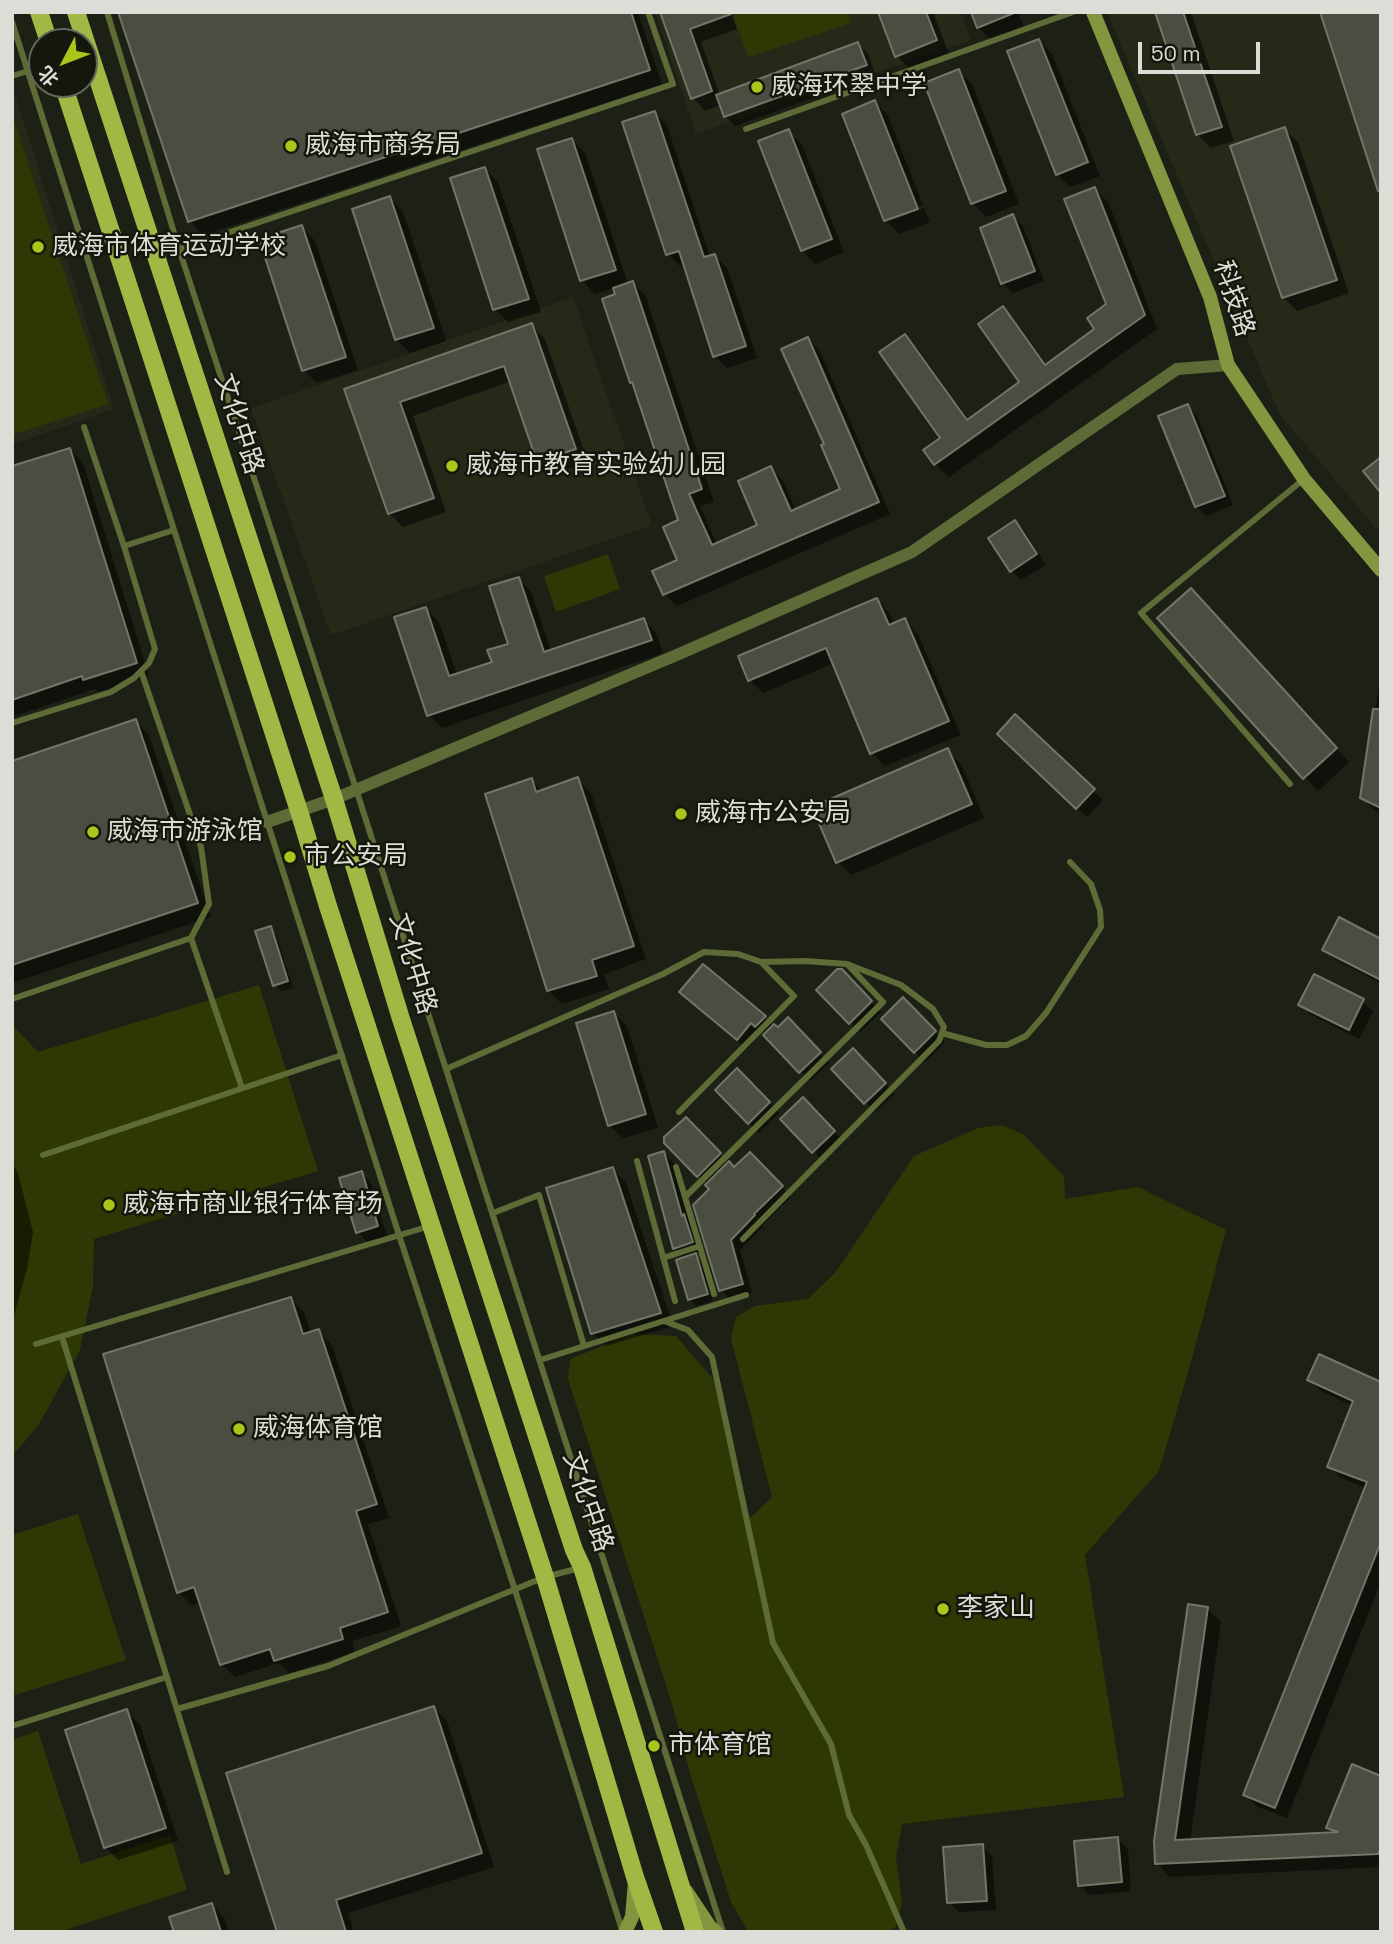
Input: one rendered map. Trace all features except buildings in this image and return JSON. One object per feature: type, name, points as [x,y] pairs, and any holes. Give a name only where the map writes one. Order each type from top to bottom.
[{"type":"main road","name":"文化中路","points":[[76,12],[334,799],[406,1033],[574,1550],[582,1567],[695,1932]]},
{"type":"main road","name":"科技路","points":[[1093,12],[1210,297],[1228,365],[1304,479],[1381,570]]},
{"type":"main road","points":[[68,98],[545,1577],[654,1932]]},
{"type":"main road","points":[[624,1932],[632,1917],[635,1877]]},
{"type":"main road","points":[[680,1882],[716,1932]]},
{"type":"street","points":[[267,822],[334,799],[912,552],[1177,369],[1228,365]]},
{"type":"lane","points":[[107,12],[179,249],[356,789],[723,1932]]},
{"type":"lane","points":[[179,249],[673,85],[648,12]]},
{"type":"lane","points":[[746,129],[1073,12]]},
{"type":"lane","points":[[12,22],[28,71],[12,76]]},
{"type":"lane","points":[[37,98],[624,1932]]},
{"type":"lane","points":[[12,723],[111,692],[141,671],[149,663],[155,649],[84,427]]},
{"type":"lane","points":[[1290,783],[1141,613],[1304,479]]},
{"type":"lane","points":[[124,546],[174,530]]},
{"type":"lane","points":[[12,999],[191,938],[209,904],[201,847],[141,671]]},
{"type":"lane","points":[[942,1033],[986,1045],[1007,1045],[1026,1036],[1046,1013],[1101,927],[1100,910],[1091,884],[1070,862]]},
{"type":"lane","points":[[191,938],[242,1088]]},
{"type":"lane","points":[[446,1069],[663,974],[704,951],[738,954],[761,962],[847,964],[901,985],[933,1009],[944,1027],[939,1041],[743,1239]]},
{"type":"lane","points":[[679,1112],[794,996],[761,962]]},
{"type":"lane","points":[[685,1197],[883,1002],[847,964]]},
{"type":"lane","points":[[43,1155],[342,1055]]},
{"type":"lane","points":[[637,1161],[675,1301]]},
{"type":"lane","points":[[676,1167],[714,1294]]},
{"type":"lane","points":[[493,1213],[539,1195],[584,1346]]},
{"type":"lane","points":[[36,1344],[432,1225]]},
{"type":"lane","points":[[663,1258],[700,1247]]},
{"type":"lane","points":[[540,1360],[746,1295]]},
{"type":"lane","points":[[664,1321],[688,1330],[712,1357],[773,1643],[831,1744],[849,1815],[866,1845],[904,1932]]},
{"type":"lane","points":[[62,1337],[227,1872]]},
{"type":"lane","points":[[177,1709],[328,1666],[545,1577],[582,1567]]},
{"type":"lane","points":[[12,1726],[167,1677]]},
{"type":"shaded area","name":"威海环翠中学","points":[[655,12],[961,12],[971,40],[696,134]]},
{"type":"shaded area","points":[[1107,12],[1381,12],[1381,534],[1280,415]]},
{"type":"shaded area","name":"威海市体育运动学校","points":[[12,85],[114,409],[12,445]]},
{"type":"shaded area","name":"威海市教育实验幼儿园","points":[[573,297],[652,525],[331,635],[251,408]]},
{"type":"green space","points":[[732,12],[847,12],[851,23],[748,57]]},
{"type":"green space","name":"威海市体育运动学校","points":[[12,114],[108,404],[12,435]]},
{"type":"green space","points":[[608,554],[620,589],[556,612],[544,576]]},
{"type":"green space","name":"威海市商业银行体育场","points":[[259,985],[318,1171],[94,1239],[93,1286],[80,1350],[38,1426],[12,1456],[12,1025],[38,1052]]},
{"type":"green space","points":[[1001,1125],[1023,1134],[1064,1176],[1065,1199],[1138,1187],[1226,1230],[1159,1471],[1085,1555],[1124,1797],[902,1824],[896,1857],[902,1903],[896,1927],[887,1932],[748,1932],[731,1902],[690,1773],[672,1704],[568,1379],[570,1359],[632,1334],[676,1336],[713,1379],[748,1520],[772,1497],[731,1339],[736,1317],[755,1306],[808,1299],[835,1273],[914,1156],[978,1128]]},
{"type":"green space","points":[[78,1514],[126,1660],[12,1696],[12,1535]]},
{"type":"green space","points":[[38,1731],[81,1864],[170,1835],[187,1890],[59,1932],[12,1932],[12,1740]]},
{"type":"place","name":"威海环翠中学","points":[[757,87]]},
{"type":"place","name":"威海市商务局","points":[[291,146]]},
{"type":"place","name":"威海市体育运动学校","points":[[38,247]]},
{"type":"place","name":"威海市教育实验幼儿园","points":[[452,466]]},
{"type":"place","name":"威海市公安局","points":[[681,814]]},
{"type":"place","name":"威海市游泳馆","points":[[93,832]]},
{"type":"place","name":"市公安局","points":[[290,857]]},
{"type":"place","name":"威海市商业银行体育场","points":[[109,1205]]},
{"type":"place","name":"威海体育馆","points":[[239,1429]]},
{"type":"place","name":"李家山","points":[[943,1609]]},
{"type":"place","name":"市体育馆","points":[[654,1746]]}]
